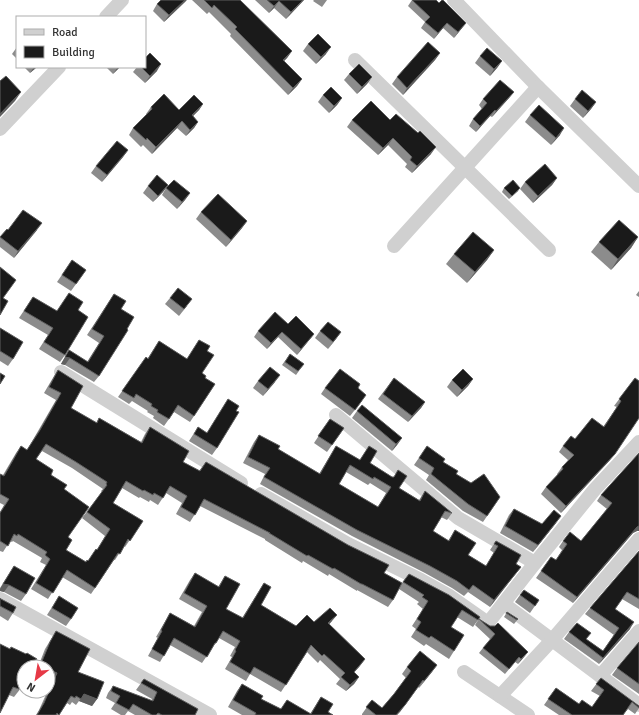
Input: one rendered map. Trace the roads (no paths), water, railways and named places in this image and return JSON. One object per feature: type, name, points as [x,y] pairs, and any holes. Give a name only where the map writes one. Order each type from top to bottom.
[{"type":"street","points":[[107,16],[122,0]]},
{"type":"street","points":[[454,0],[538,87],[639,186]]},
{"type":"street","points":[[355,60],[549,250]]},
{"type":"street","points":[[0,129],[58,68]]},
{"type":"street","points":[[394,246],[538,87]]},
{"type":"street","points":[[61,372],[233,478],[348,544],[448,595],[488,623],[535,563],[596,490],[639,442]]},
{"type":"street","points":[[336,415],[458,518],[535,563]]},
{"type":"street","points":[[500,696],[552,640],[639,539]]},
{"type":"street","points":[[0,599],[210,715]]},
{"type":"street","points":[[504,604],[639,705]]},
{"type":"street","points":[[600,676],[639,631]]},
{"type":"street","points":[[464,672],[528,715]]}]
